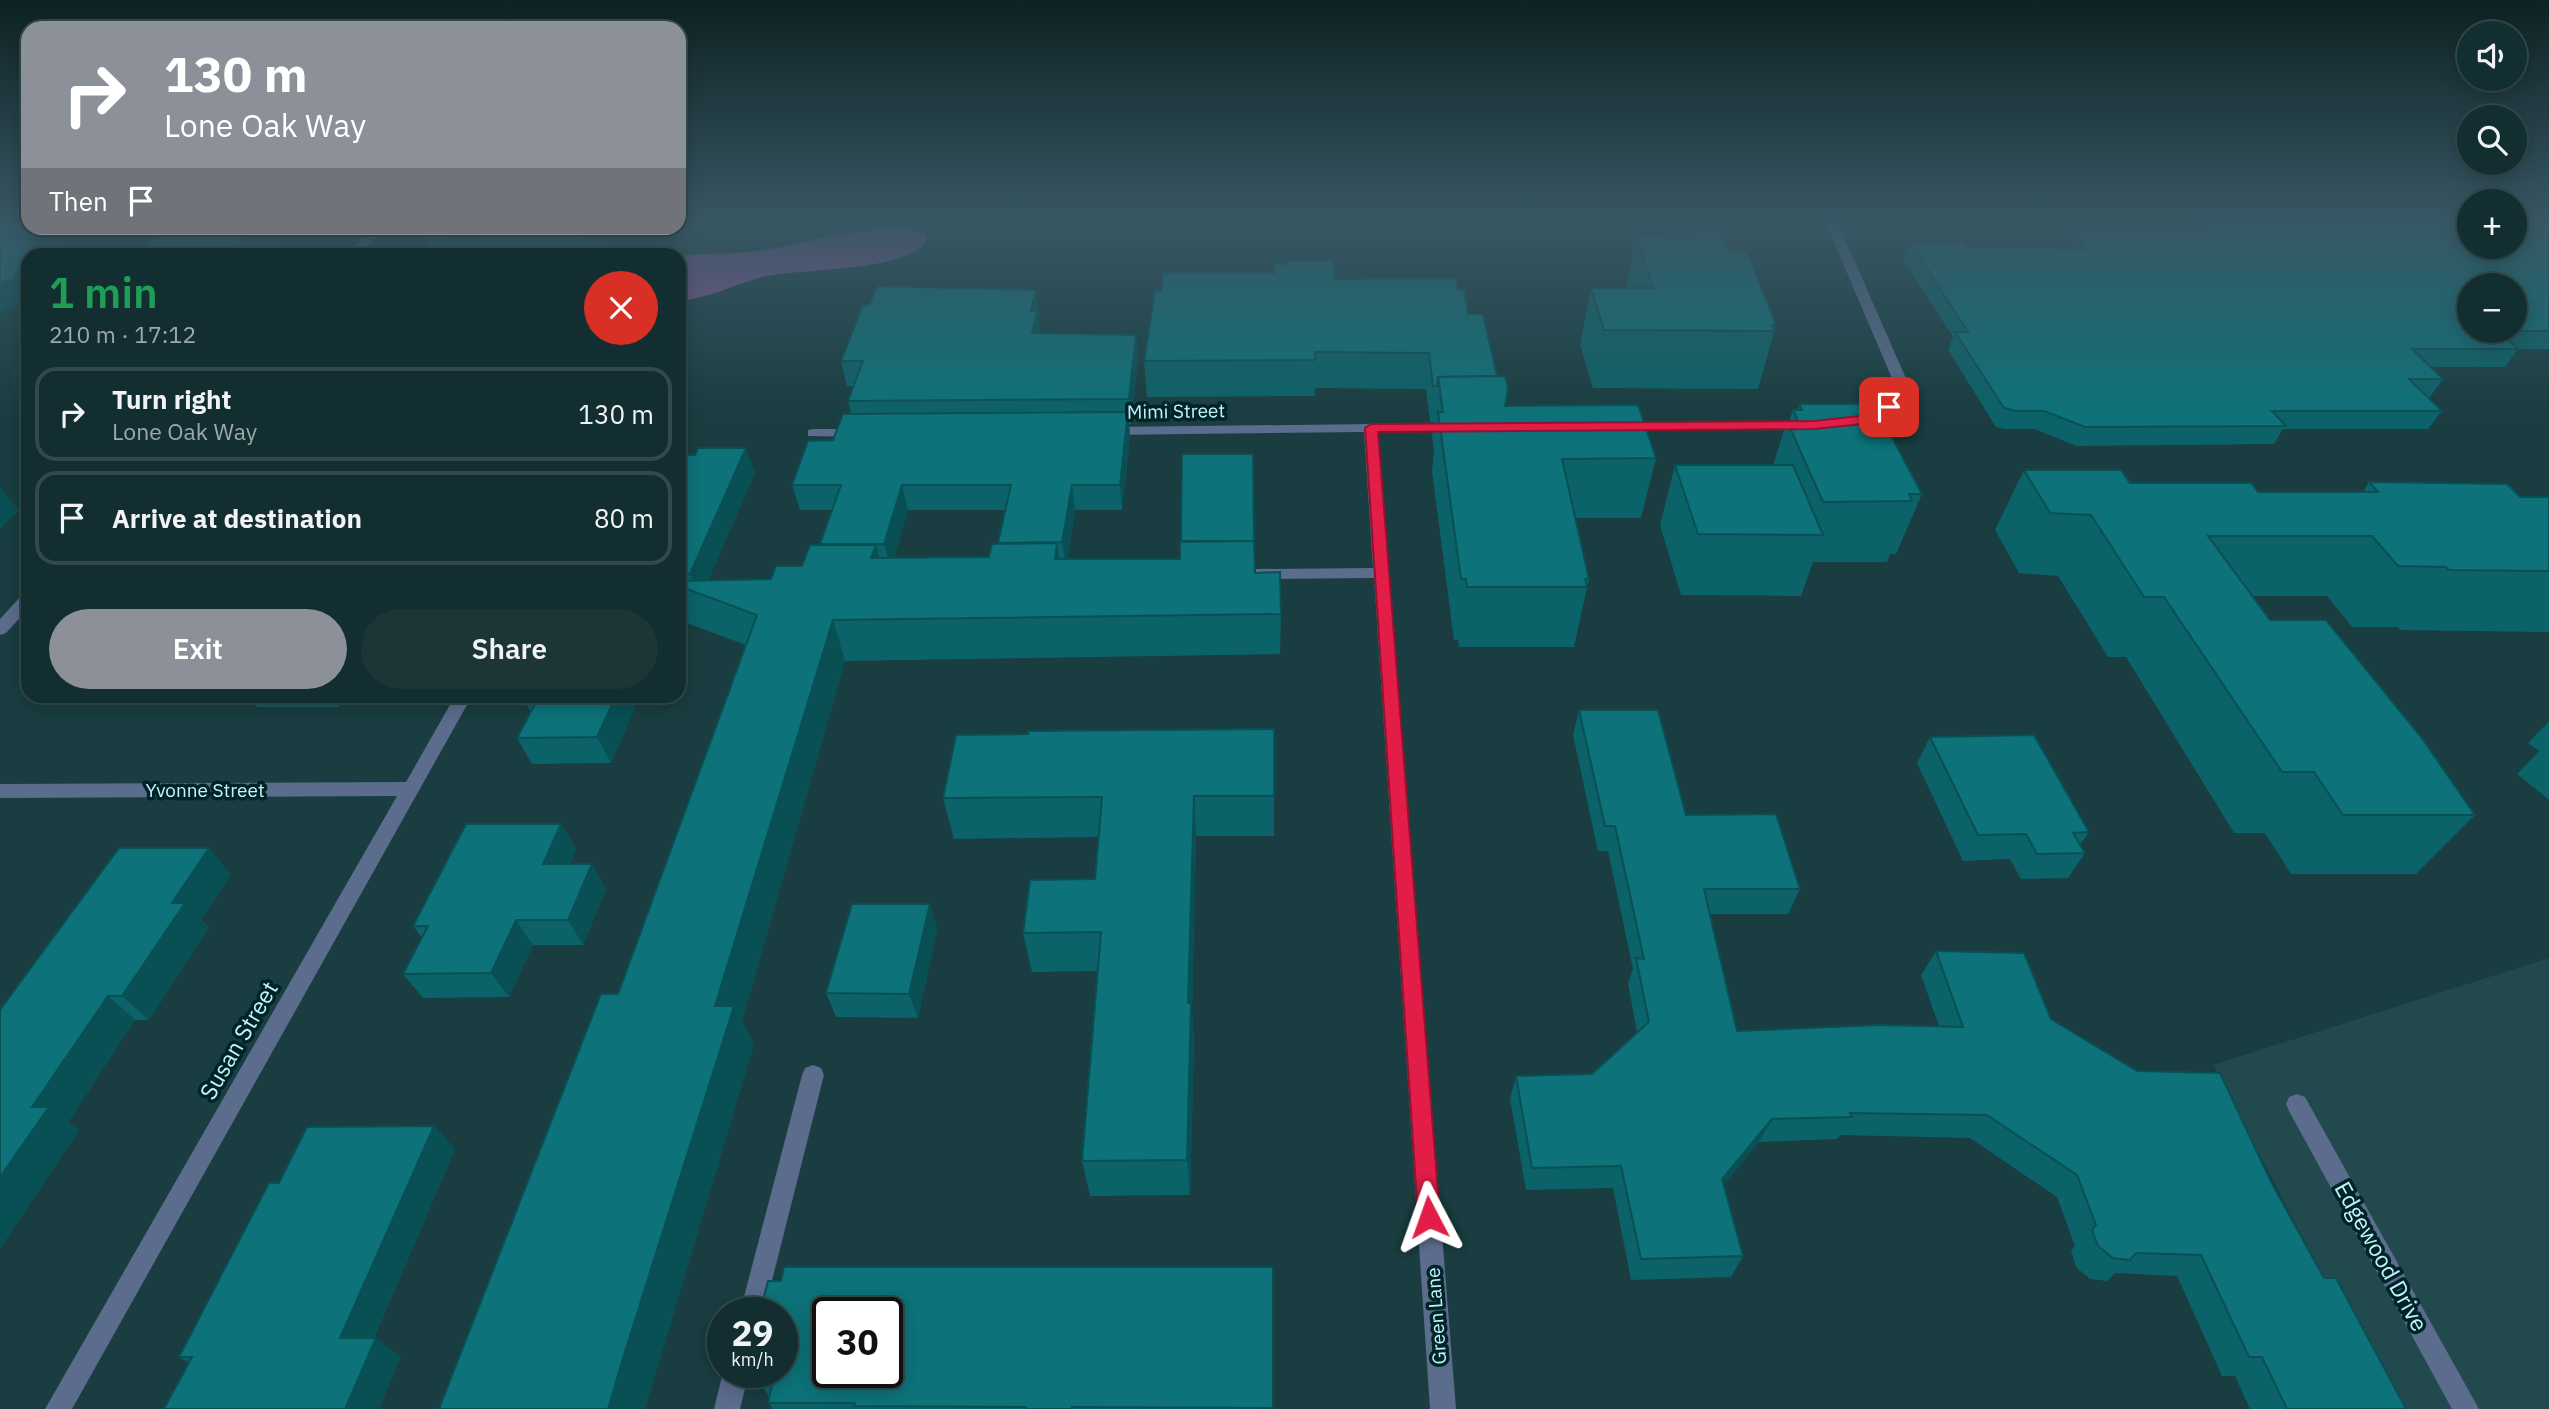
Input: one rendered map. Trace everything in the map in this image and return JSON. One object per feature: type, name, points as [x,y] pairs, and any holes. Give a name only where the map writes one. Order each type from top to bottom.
[{"type":"street","points":[[1600,426],[1834,424],[1863,420],[1883,411],[1898,396],[1901,383],[1859,287]]},
{"type":"street","name":"Mimi Street","points":[[1087,431],[1472,427]]},
{"type":"street","name":"Green Lane","points":[[1371,428],[1443,1409]]},
{"type":"street","points":[[813,433],[877,433]]},
{"type":"street","points":[[1243,574],[1382,573]]},
{"type":"street","points":[[0,629],[21,606]]},
{"type":"street","name":"Susan Street","points":[[58,1409],[460,703]]},
{"type":"street","name":"Yvonne Street","points":[[0,791],[411,789]]},
{"type":"street","points":[[756,1297],[813,1075]]},
{"type":"street","name":"Edgewood Drive","points":[[2297,1104],[2466,1409]]},
{"type":"street","points":[[727,1409],[732,1388]]},
{"type":"shaded area","points":[[686,287],[733,287],[711,294],[686,300]]},
{"type":"shaded area","points":[[2549,958],[2549,1409],[2392,1409],[2213,1065]]},
{"type":"building","points":[[877,287],[1036,290],[1031,311],[1037,311],[1032,333],[1136,335],[1129,399],[848,401],[863,361],[841,361],[863,305],[869,305]]},
{"type":"building","points":[[1161,287],[1458,287],[1464,289],[1468,314],[1483,314],[1497,376],[1438,377],[1437,386],[1433,386],[1429,353],[1315,352],[1315,360],[1144,361],[1155,291],[1161,291]]},
{"type":"building","points":[[1761,287],[1776,325],[1772,325],[1775,331],[1604,330],[1591,288]]},
{"type":"building","points":[[1939,287],[2457,287],[2457,343],[2511,343],[2518,349],[2412,349],[2443,379],[2409,379],[2442,411],[2272,411],[2286,426],[2085,427],[2044,411],[2015,411],[2004,408],[1955,332],[1968,332]]},
{"type":"building","points":[[2527,287],[2549,287],[2549,331],[2527,331]]},
{"type":"building","points":[[1505,376],[1508,388],[1505,406],[1638,405],[1656,458],[1562,459],[1589,579],[1585,579],[1587,587],[1467,587],[1466,579],[1461,579],[1438,412],[1443,412],[1438,377]]},
{"type":"building","points":[[1799,404],[1864,404],[1868,411],[1878,411],[1922,494],[1909,494],[1912,501],[1823,502],[1787,421],[1798,421],[1793,410],[1802,410]]},
{"type":"building","points":[[1128,412],[1120,485],[1072,485],[1062,542],[998,543],[1011,485],[902,485],[884,544],[820,544],[841,485],[792,485],[808,441],[833,440],[843,414]]},
{"type":"building","points":[[698,448],[746,448],[690,574],[686,574],[686,455],[695,455]]},
{"type":"building","points":[[1182,454],[1253,454],[1254,541],[1181,541]]},
{"type":"building","points":[[1675,465],[1793,465],[1823,535],[1698,534]]},
{"type":"building","points":[[2024,470],[2121,470],[2130,483],[2251,483],[2258,492],[2378,492],[2369,482],[2507,484],[2520,497],[2549,497],[2549,571],[2449,570],[2446,567],[2398,566],[2372,536],[2208,536],[2270,620],[2326,620],[2421,737],[2475,815],[2343,815],[2314,772],[2282,772],[2164,597],[2144,597],[2091,515],[2050,513]]},
{"type":"building","points":[[1254,541],[1255,573],[1280,572],[1281,614],[833,620],[715,1006],[734,1006],[608,1409],[439,1409],[601,994],[618,994],[757,615],[686,589],[686,581],[771,579],[776,566],[802,566],[810,545],[876,545],[871,558],[989,557],[992,544],[1057,543],[1055,559],[1180,559],[1180,542]]},
{"type":"building","points":[[613,703],[597,737],[517,738],[535,704],[526,704]]},
{"type":"building","points":[[1579,710],[1658,710],[1686,815],[1776,814],[1800,889],[1704,889],[1737,1031],[1879,1025],[1963,1027],[1936,951],[2024,953],[2051,1019],[2137,1071],[2220,1073],[2271,1182],[2324,1278],[2336,1278],[2406,1409],[2287,1409],[2262,1357],[2249,1357],[2201,1255],[2136,1253],[2130,1260],[2113,1258],[2098,1246],[2092,1230],[2096,1225],[2077,1175],[1987,1115],[1850,1113],[1852,1117],[1772,1119],[1722,1179],[1743,1256],[1641,1259],[1621,1166],[1532,1168],[1516,1076],[1592,1074],[1649,1022],[1636,958],[1644,959],[1615,826],[1605,826]]},
{"type":"building","points":[[1274,729],[1274,796],[1194,796],[1187,1160],[1082,1161],[1101,932],[1023,933],[1030,880],[1095,879],[1102,797],[943,798],[956,735],[1028,734],[1029,731]]},
{"type":"building","points":[[2034,735],[2089,832],[2073,833],[2085,853],[2037,854],[2026,834],[1978,835],[1930,737]]},
{"type":"building","points":[[466,824],[561,824],[543,864],[592,864],[568,920],[516,920],[491,973],[403,974],[428,926],[413,926]]},
{"type":"building","points":[[119,848],[209,848],[172,903],[185,903],[122,996],[108,996],[32,1107],[49,1107],[0,1177],[0,1010]]},
{"type":"building","points":[[852,904],[930,904],[909,994],[826,993]]},
{"type":"building","points":[[434,1126],[340,1338],[376,1338],[345,1409],[164,1409],[192,1357],[179,1357],[269,1183],[279,1183],[307,1127]]},
{"type":"building","points":[[784,1267],[1273,1267],[1273,1408],[1026,1409],[768,1403],[771,1388],[798,1388],[798,1297],[764,1297],[768,1281],[781,1281]]},
{"type":"route","points":[[1429,1217],[1371,428],[1814,425],[1863,420],[1889,407]]}]
